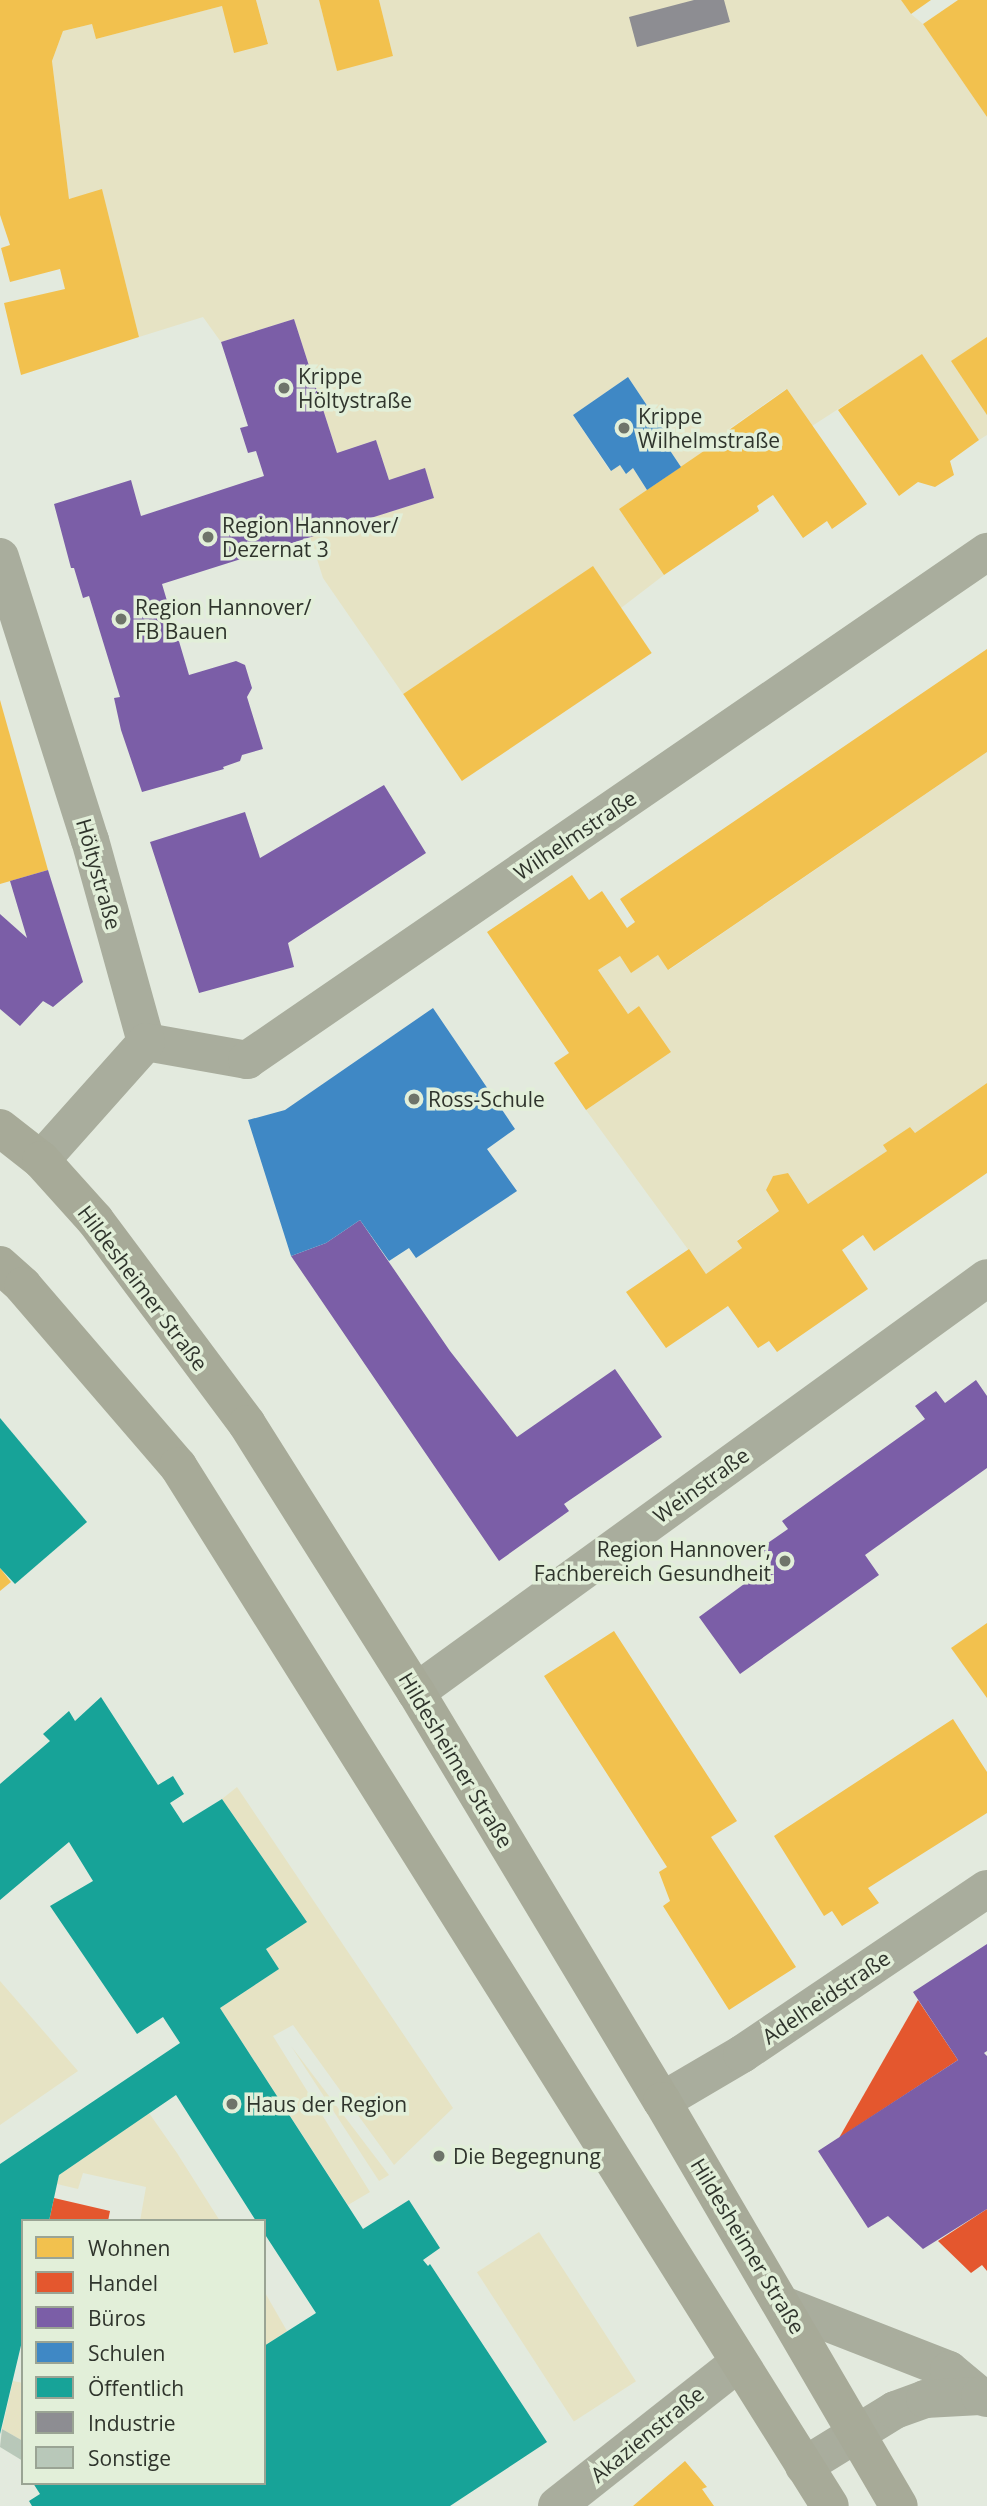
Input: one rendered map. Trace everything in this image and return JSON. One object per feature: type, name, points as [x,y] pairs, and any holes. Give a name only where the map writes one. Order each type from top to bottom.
[{"type":"main road","name":"Hildesheimer Straße","points":[[0,1128],[41,1160],[95,1220],[247,1424],[416,1692],[785,2306],[899,2506]]},
{"type":"main road","points":[[0,1265],[23,1286],[178,1466],[830,2506]]},
{"type":"street","name":"Wilhelmstraße","points":[[146,1042],[247,1060],[987,552]]},
{"type":"street","name":"Höltystraße","points":[[0,557],[90,840],[146,1042]]},
{"type":"street","points":[[41,1160],[146,1042]]},
{"type":"street","name":"Weinstraße","points":[[416,1692],[987,1278]]},
{"type":"street","name":"Adelheidstraße","points":[[662,2101],[742,2054],[987,1889]]},
{"type":"street","points":[[785,2306],[948,2370],[983,2397]]},
{"type":"street","name":"Akazienstraße","points":[[557,2506],[738,2363]]},
{"type":"street","points":[[804,2466],[895,2410],[925,2399],[983,2397]]},
{"type":"shaded area","points":[[256,0],[319,0],[337,70],[393,56],[379,0],[901,0],[923,24],[987,117],[987,435],[979,440],[922,355],[812,426],[786,389],[729,429],[733,436],[719,445],[717,442],[681,467],[667,446],[672,442],[628,377],[573,415],[610,471],[620,465],[626,474],[633,468],[647,490],[619,509],[664,575],[621,608],[593,567],[403,694],[323,578],[310,537],[434,498],[425,469],[389,480],[376,440],[337,453],[294,319],[221,342],[203,317],[139,337],[102,190],[69,199],[52,61],[63,31],[92,24],[96,39],[222,6],[268,43]]},
{"type":"shaded area","points":[[987,752],[987,1083],[915,1133],[910,1127],[884,1144],[887,1151],[808,1204],[788,1173],[773,1176],[766,1190],[779,1211],[737,1240],[742,1248],[706,1274],[586,1110],[671,1052],[639,1006],[628,1014],[598,970],[620,956],[631,972],[658,955],[669,970]]},
{"type":"shaded area","points":[[237,1787],[453,2108],[394,2165],[293,2025],[273,2036],[370,2192],[348,2205],[220,2008],[279,1969],[266,1949],[307,1922],[222,1799]]},
{"type":"shaded area","points":[[0,1981],[78,2071],[0,2125]]},
{"type":"shaded area","points":[[291,2046],[389,2175],[379,2181]]},
{"type":"shaded area","points":[[149,2113],[219,2219],[140,2219],[146,2187],[83,2173],[78,2189],[57,2184],[59,2175]]},
{"type":"shaded area","points":[[539,2232],[636,2381],[574,2422],[477,2272]]},
{"type":"shaded area","points":[[266,2294],[287,2331],[266,2345]]},
{"type":"shaded area","points":[[13,2381],[21,2383],[21,2440],[2,2429]]},
{"type":"building: Wohnen","points":[[0,0],[256,0],[268,44],[234,53],[222,6],[96,39],[92,24],[63,31],[52,61],[69,199],[102,189],[139,337],[21,375],[4,303],[65,289],[60,269],[10,282],[1,248],[10,245],[0,215]]},
{"type":"building: Wohnen","points":[[319,0],[379,0],[393,56],[337,71]]},
{"type":"building: Wohnen","points":[[901,0],[931,0],[911,14]]},
{"type":"building: Wohnen","points":[[958,0],[987,0],[987,117],[923,24]]},
{"type":"building: Wohnen","points":[[987,337],[987,415],[951,361]]},
{"type":"building: Wohnen","points":[[922,354],[979,440],[950,461],[954,475],[935,487],[918,482],[899,496],[838,410]]},
{"type":"building: Wohnen","points":[[787,389],[867,504],[832,529],[827,521],[803,538],[773,495],[757,506],[759,511],[664,575],[619,509],[717,442],[719,445],[733,435],[729,430]]},
{"type":"building: Wohnen","points":[[593,566],[652,653],[462,781],[403,694]]},
{"type":"building: Wohnen","points":[[987,649],[987,752],[668,970],[658,955],[631,973],[620,956],[598,970],[628,1014],[639,1006],[671,1052],[586,1110],[554,1063],[569,1053],[487,932],[572,875],[589,900],[602,891],[627,928],[635,922],[620,899]]},
{"type":"building: Wohnen","points":[[0,700],[48,870],[0,884]]},
{"type":"building: Wohnen","points":[[987,1083],[987,1173],[874,1251],[863,1235],[842,1250],[868,1289],[777,1352],[769,1341],[758,1348],[728,1306],[666,1348],[626,1292],[689,1249],[706,1274],[742,1248],[737,1241],[779,1211],[766,1190],[773,1176],[788,1173],[808,1204],[887,1151],[883,1145],[910,1127],[915,1133]]},
{"type":"building: Wohnen","points":[[0,1568],[11,1582],[0,1591]]},
{"type":"building: Wohnen","points":[[987,1623],[987,1698],[951,1648]]},
{"type":"building: Wohnen","points":[[614,1631],[737,1821],[711,1837],[796,1967],[729,2010],[663,1906],[670,1901],[659,1872],[667,1867],[544,1676]]},
{"type":"building: Wohnen","points":[[953,1719],[987,1772],[987,1813],[868,1888],[879,1903],[842,1926],[832,1911],[824,1916],[774,1836]]},
{"type":"building: Wohnen","points":[[685,2461],[707,2487],[702,2489],[714,2506],[633,2506]]},
{"type":"building: Handel","points":[[918,2000],[958,2060],[839,2138]]},
{"type":"building: Handel","points":[[54,2198],[110,2211],[108,2219],[49,2219]]},
{"type":"building: Handel","points":[[987,2209],[987,2271],[982,2265],[971,2273],[938,2241]]},
{"type":"building: Büros","points":[[294,319],[337,453],[376,440],[389,480],[425,468],[434,498],[162,584],[189,675],[236,661],[245,665],[252,688],[247,697],[263,749],[242,755],[240,761],[223,767],[224,769],[142,792],[121,730],[114,698],[120,697],[89,596],[83,598],[74,568],[71,568],[54,504],[131,480],[141,516],[264,476],[256,451],[248,453],[240,428],[248,426],[221,342]]},
{"type":"building: Büros","points":[[384,785],[426,853],[288,943],[294,967],[199,993],[150,842],[245,812],[260,858]]},
{"type":"building: Büros","points":[[48,870],[83,982],[53,1007],[43,1001],[20,1026],[0,1009],[0,914],[27,938],[10,881]]},
{"type":"building: Büros","points":[[360,1220],[450,1351],[517,1437],[615,1369],[662,1437],[564,1504],[569,1511],[499,1561],[291,1256],[326,1243]]},
{"type":"building: Büros","points":[[976,1380],[987,1396],[987,1468],[865,1555],[879,1575],[740,1674],[699,1617],[770,1565],[759,1549],[788,1529],[782,1521],[925,1419],[915,1406],[936,1391],[945,1403]]},
{"type":"building: Büros","points":[[987,1944],[987,2051],[984,2053],[987,2056],[987,2209],[923,2249],[888,2216],[868,2228],[818,2151],[958,2060],[913,1992]]},
{"type":"building: Schulen","points":[[628,377],[672,443],[667,446],[681,467],[647,490],[633,468],[626,474],[620,465],[611,471],[573,415]]},
{"type":"building: Schulen","name":"Ross-Schule","points":[[433,1008],[515,1129],[487,1149],[517,1191],[416,1258],[409,1248],[389,1261],[360,1220],[326,1243],[291,1256],[248,1120],[285,1110]]},
{"type":"building: Öffentlich","points":[[0,1418],[87,1522],[15,1584],[0,1568]]},
{"type":"building: Öffentlich","name":"Haus der Region","points":[[101,1697],[158,1785],[173,1776],[184,1794],[170,1803],[183,1823],[222,1799],[307,1922],[266,1949],[279,1969],[220,2008],[363,2229],[409,2200],[440,2248],[423,2260],[428,2266],[430,2264],[547,2442],[450,2506],[32,2506],[29,2501],[40,2494],[34,2485],[266,2485],[266,2345],[316,2313],[266,2236],[266,2219],[255,2219],[176,2095],[59,2175],[49,2219],[21,2219],[21,2345],[0,2434],[0,2164],[180,2043],[163,2017],[137,2034],[50,1906],[93,1881],[69,1842],[0,1900],[0,1784],[50,1741],[43,1734],[69,1711],[75,1721]]},
{"type":"building: Industrie","points":[[694,0],[724,0],[730,22],[637,47],[629,17]]},
{"type":"building: Sonstige","points":[[2,2429],[21,2440],[21,2460],[0,2447]]},
{"type":"place","name":"Krippe Höltystraße","points":[[284,388]]},
{"type":"place","name":"Krippe Wilhelmstraße","points":[[624,428]]},
{"type":"place","name":"Region Hannover/ Dezernat 3","points":[[208,537]]},
{"type":"place","name":"Region Hannover/ FB Bauen","points":[[121,619]]},
{"type":"place","name":"Ross-Schule","points":[[414,1099]]},
{"type":"place","name":"Region Hannover, Fachbereich Gesundheit","points":[[785,1561]]},
{"type":"place","name":"Haus der Region","points":[[232,2104]]},
{"type":"place","name":"Die Begegnung","points":[[439,2156]]}]
